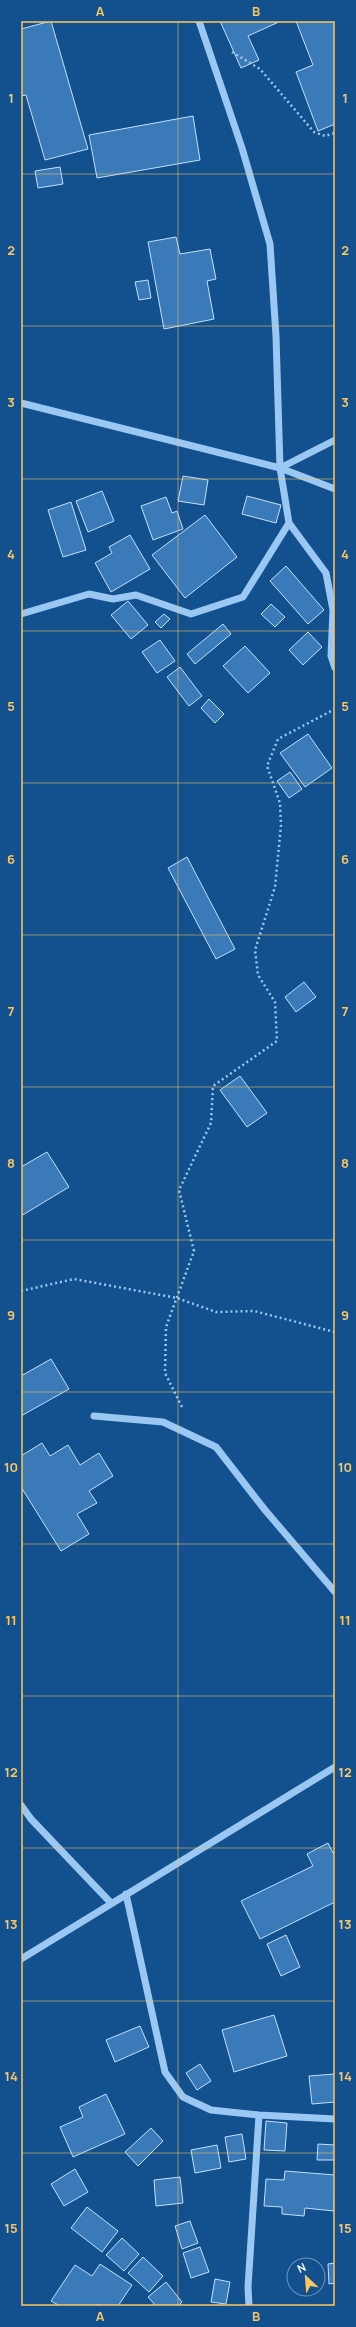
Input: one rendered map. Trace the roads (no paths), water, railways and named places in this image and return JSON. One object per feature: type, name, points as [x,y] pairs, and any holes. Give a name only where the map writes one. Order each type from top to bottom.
[{"type":"street","points":[[199,21],[242,148],[270,244],[276,336],[280,468],[289,523],[326,573],[333,610],[331,656],[335,668]]},
{"type":"street","points":[[21,403],[280,468],[335,489]]},
{"type":"street","points":[[280,468],[335,440]]},
{"type":"street","points":[[21,614],[89,594],[113,599],[136,595],[192,614],[244,597],[289,523]]},
{"type":"street","points":[[94,1416],[163,1422],[216,1447],[265,1510],[335,1592]]},
{"type":"street","points":[[21,1958],[335,1767]]},
{"type":"street","points":[[21,1805],[31,1819],[111,1903]]},
{"type":"street","points":[[126,1894],[165,2072],[183,2097],[211,2110],[259,2115],[335,2119]]},
{"type":"street","points":[[249,2306],[248,2287],[259,2115]]}]
